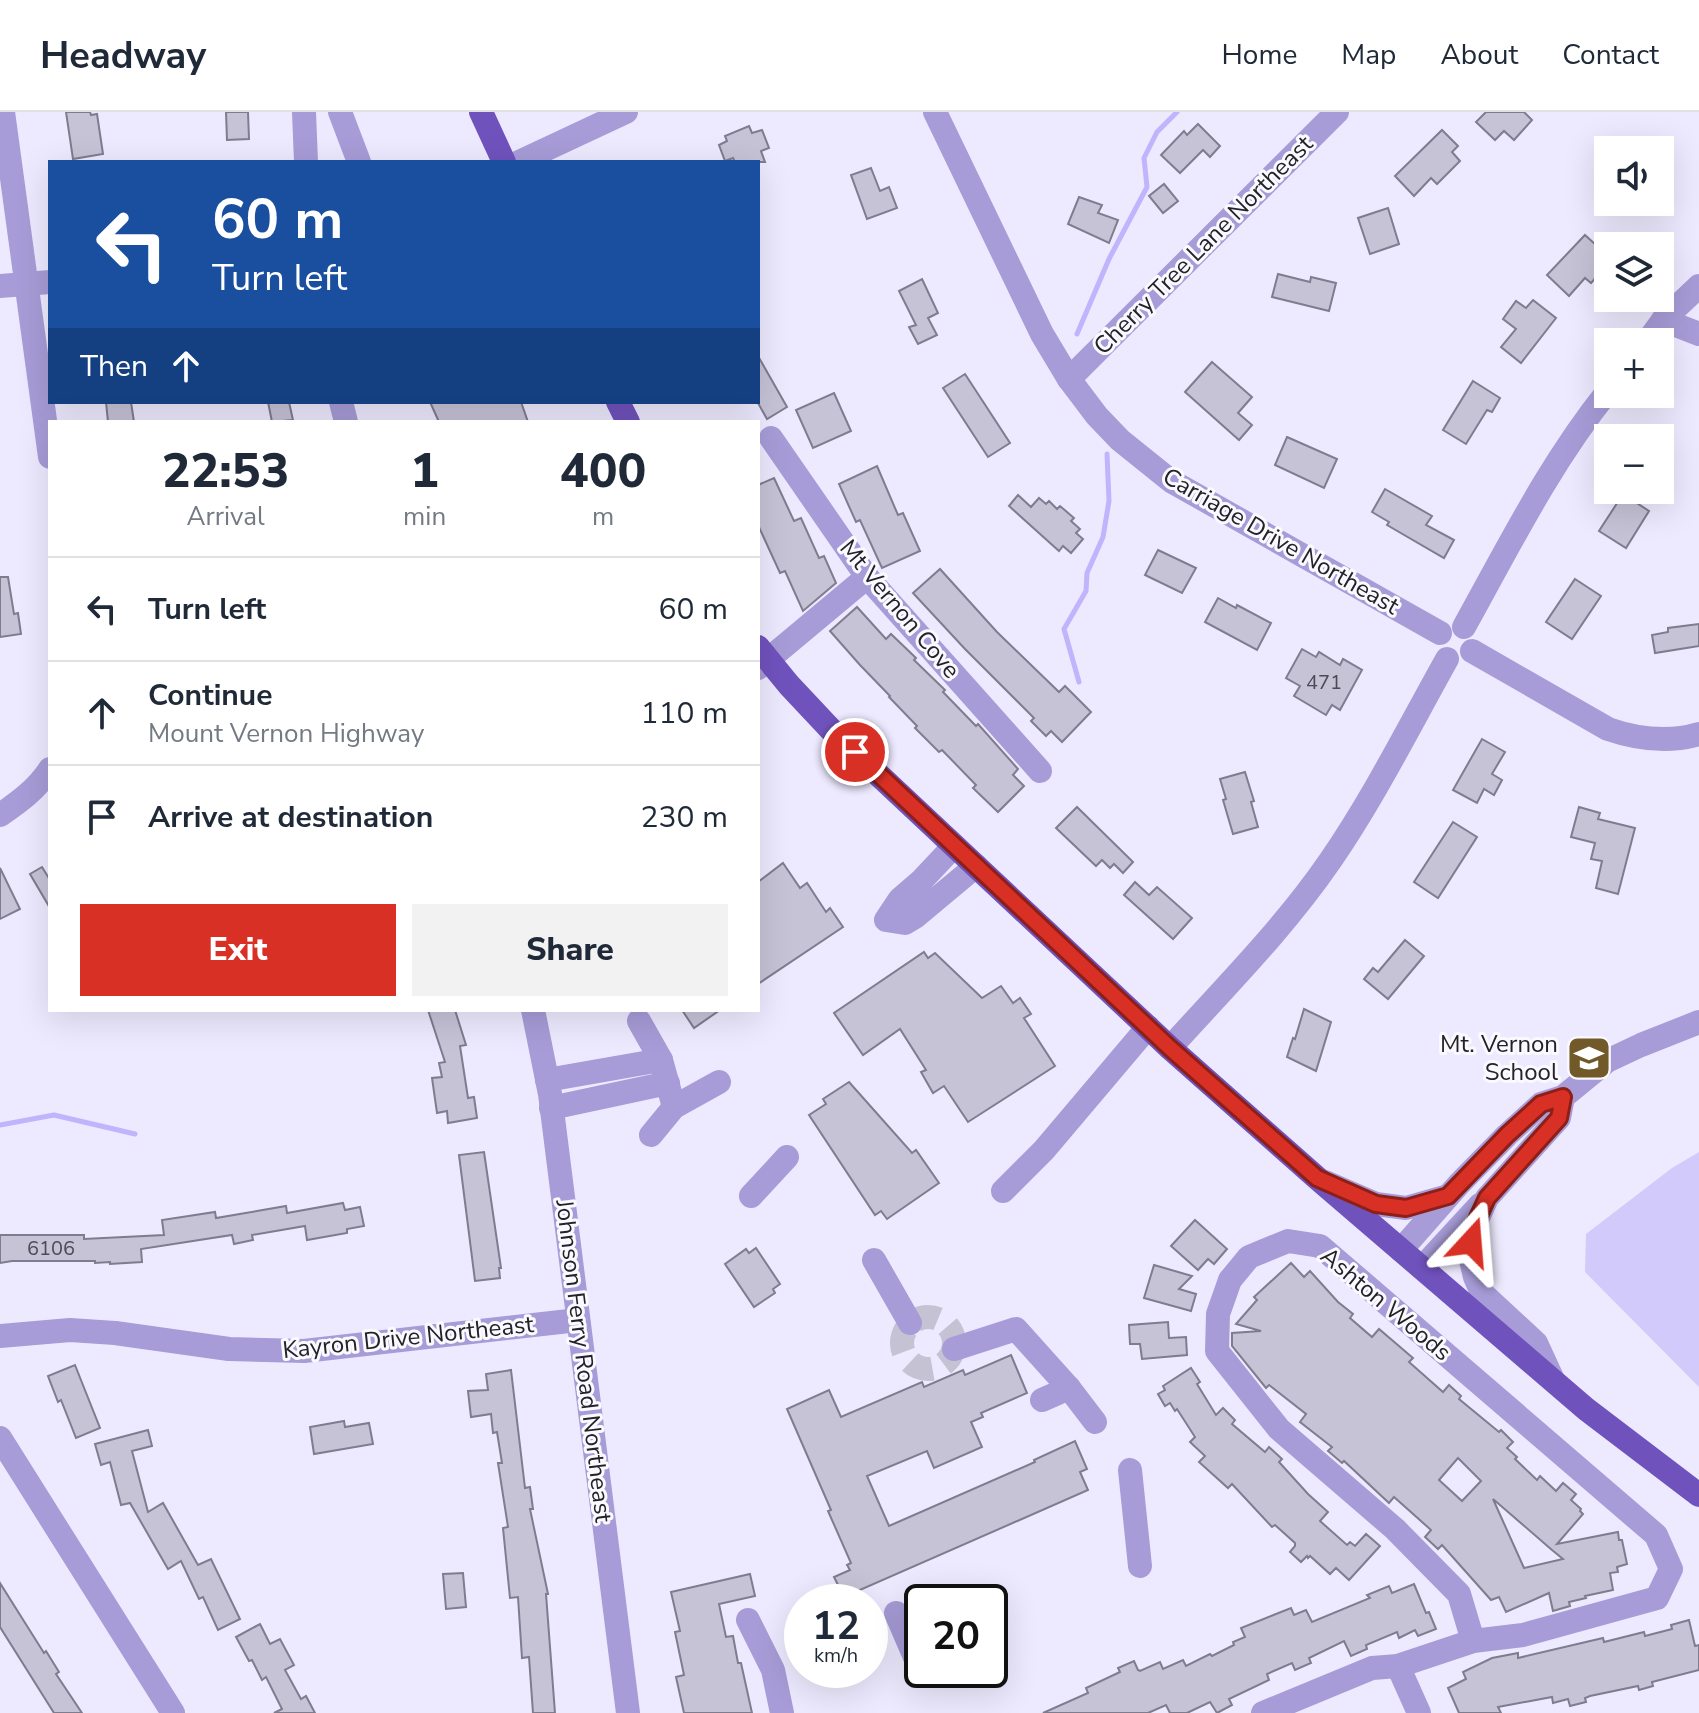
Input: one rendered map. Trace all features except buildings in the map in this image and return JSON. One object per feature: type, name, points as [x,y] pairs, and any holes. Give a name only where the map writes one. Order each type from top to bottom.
[{"type":"main road","points":[[481,112],[503,160]]},
{"type":"main road","points":[[761,658],[835,734],[1170,1048],[1586,1409],[1699,1495]]},
{"type":"street","points":[[3,112],[38,284],[48,428]]},
{"type":"street","points":[[304,112],[306,160]]},
{"type":"street","points":[[340,112],[358,160]]},
{"type":"street","points":[[503,160],[626,112]]},
{"type":"street","name":"Carriage Drive Northeast","points":[[935,112],[1042,334],[1069,379],[1120,440],[1171,481],[1440,633]]},
{"type":"street","name":"Cherry Tree Lane Northeast","points":[[1069,379],[1337,112]]},
{"type":"street","points":[[0,286],[38,284]]},
{"type":"street","points":[[1657,328],[1699,286]]},
{"type":"street","points":[[1663,320],[1699,334]]},
{"type":"street","points":[[1464,627],[1551,470],[1594,408]]},
{"type":"street","name":"Mt Vernon Cove","points":[[771,438],[867,577],[1040,771]]},
{"type":"street","points":[[761,658],[867,577]]},
{"type":"street","points":[[1453,625],[1464,627],[1474,641],[1472,651],[1456,661],[1447,659],[1438,647],[1440,633],[1453,625]]},
{"type":"street","points":[[1472,651],[1608,729],[1650,739],[1699,734]]},
{"type":"street","points":[[1170,1048],[1283,922],[1330,862],[1367,803],[1447,659]]},
{"type":"street","points":[[0,815],[22,800],[48,773]]},
{"type":"street","points":[[954,846],[900,899],[886,920],[905,923],[976,866]]},
{"type":"street","name":"Johnson Ferry Road Northeast","points":[[533,1012],[551,1108],[628,1713]]},
{"type":"street","points":[[639,1021],[664,1072],[674,1107]]},
{"type":"street","points":[[1401,1250],[1448,1196],[1541,1104],[1563,1097],[1607,1061],[1699,1022]]},
{"type":"street","points":[[1003,1191],[1044,1150],[1148,1027]]},
{"type":"street","points":[[547,1080],[664,1072]]},
{"type":"street","points":[[551,1108],[664,1072]]},
{"type":"street","points":[[651,1135],[674,1107],[719,1082]]},
{"type":"street","points":[[1422,1268],[1559,1118],[1563,1097]]},
{"type":"street","points":[[751,1196],[787,1157]]},
{"type":"street","points":[[1317,1178],[1376,1204],[1406,1208],[1448,1196]]},
{"type":"street","points":[[1487,1198],[1471,1242],[1475,1277],[1482,1293],[1536,1343],[1553,1380]]},
{"type":"street","name":"Ashton Woods","points":[[1288,1241],[1320,1246],[1656,1535],[1671,1569],[1657,1598],[1523,1635],[1473,1641],[1459,1594],[1395,1529],[1279,1429],[1217,1351],[1218,1314],[1230,1280],[1249,1257],[1288,1241]]},
{"type":"street","points":[[874,1260],[910,1323]]},
{"type":"street","name":"Kayron Drive Northeast","points":[[0,1336],[70,1330],[229,1349],[304,1351],[578,1320]]},
{"type":"street","points":[[954,1349],[1016,1329],[1095,1422]]},
{"type":"street","points":[[1042,1400],[1069,1388]]},
{"type":"street","points":[[0,1438],[173,1713]]},
{"type":"street","points":[[1130,1470],[1140,1566]]},
{"type":"street","points":[[896,1613],[904,1632]]},
{"type":"street","points":[[748,1620],[773,1670],[782,1713]]},
{"type":"street","points":[[1263,1713],[1372,1668],[1398,1666],[1473,1641]]},
{"type":"street","points":[[1398,1666],[1419,1713]]},
{"type":"shaded area","points":[[1699,1152],[1699,1387],[1585,1272],[1586,1234],[1672,1168]]},
{"type":"waterway","points":[[1077,334],[1109,259],[1147,187],[1144,158],[1157,132],[1177,112]]},
{"type":"waterway","points":[[1079,682],[1064,629],[1086,591],[1087,573],[1103,537],[1109,501],[1107,454]]},
{"type":"waterway","points":[[0,1125],[54,1115],[135,1134]]},
{"type":"tunnel","points":[[928,1317],[946,1325],[954,1343],[946,1361],[928,1369],[910,1361],[902,1343],[910,1325],[928,1317]]},
{"type":"place","name":"Mt. Vernon School","points":[[1589,1058]]},
{"type":"route","points":[[855,752],[1170,1048],[1317,1178],[1376,1204],[1406,1208],[1448,1196],[1541,1104],[1563,1097],[1559,1118],[1487,1198],[1471,1242]]}]
